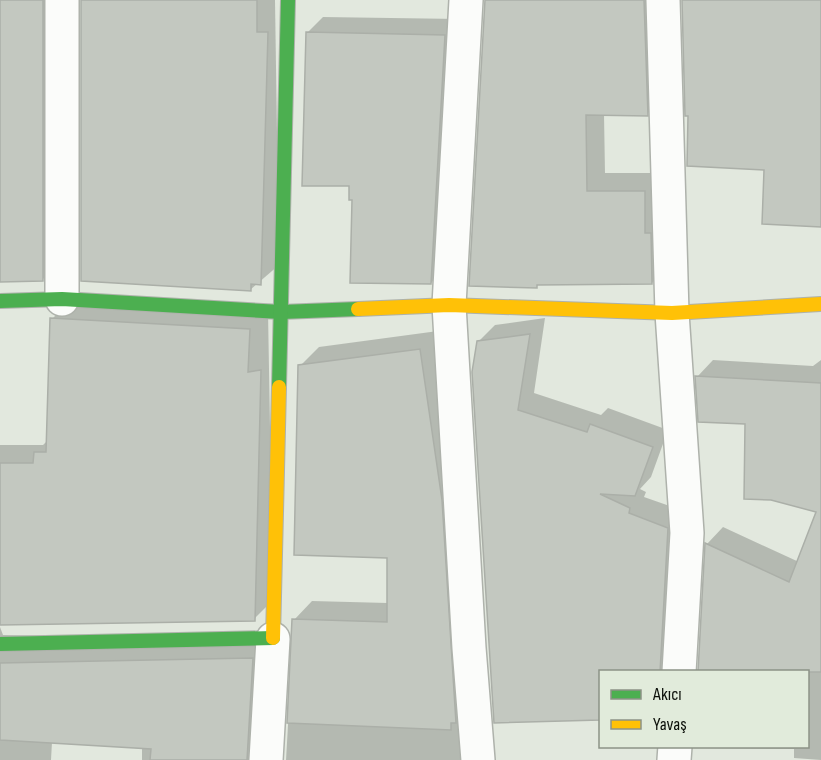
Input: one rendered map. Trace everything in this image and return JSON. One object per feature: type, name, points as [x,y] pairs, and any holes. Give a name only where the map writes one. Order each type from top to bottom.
[{"type":"street","points":[[62,0],[63,299]]},
{"type":"street","points":[[266,760],[273,639],[288,0]]},
{"type":"street","points":[[466,0],[449,305],[469,648],[478,760]]},
{"type":"street","points":[[663,0],[672,313],[687,533],[679,670]]},
{"type":"street","points":[[0,301],[63,299],[281,312],[449,305],[672,313],[821,304]]},
{"type":"street","points":[[0,644],[273,639]]},
{"type":"building","points":[[0,0],[43,0],[43,281],[0,282]]},
{"type":"building","points":[[81,0],[257,0],[257,32],[268,32],[261,285],[251,284],[251,291],[81,281]]},
{"type":"building","points":[[485,0],[644,0],[648,116],[586,115],[587,191],[645,191],[645,233],[651,233],[652,284],[537,285],[537,288],[469,286]]},
{"type":"building","points":[[682,0],[821,0],[821,227],[762,224],[764,170],[687,166],[688,116],[685,116]]},
{"type":"building","points":[[306,32],[445,35],[431,284],[350,283],[352,200],[349,200],[349,186],[302,186]]},
{"type":"building","points":[[50,318],[250,329],[248,372],[261,370],[255,621],[0,625],[0,463],[33,463],[34,452],[46,452]]},
{"type":"building","points":[[530,334],[518,410],[587,432],[590,424],[653,447],[635,496],[600,494],[630,508],[629,513],[668,528],[660,670],[599,670],[599,720],[494,723],[472,372],[477,341]]},
{"type":"building","points":[[420,349],[442,500],[456,723],[451,723],[451,730],[287,723],[292,619],[387,622],[387,558],[294,555],[298,365]]},
{"type":"building","points":[[695,376],[821,383],[821,672],[809,672],[809,670],[698,670],[705,543],[789,582],[816,512],[771,500],[744,499],[745,424],[698,422]]},
{"type":"building","points":[[253,658],[247,760],[150,760],[151,749],[0,740],[0,663]]},
{"type":"traffic: fast","points":[[279,387],[288,0]]},
{"type":"traffic: fast","points":[[0,301],[62,299],[281,312],[358,309]]},
{"type":"traffic: fast","points":[[0,644],[273,638]]},
{"type":"traffic: slow","points":[[358,309],[449,305],[672,313],[821,304]]},
{"type":"traffic: slow","points":[[273,638],[279,387]]}]
